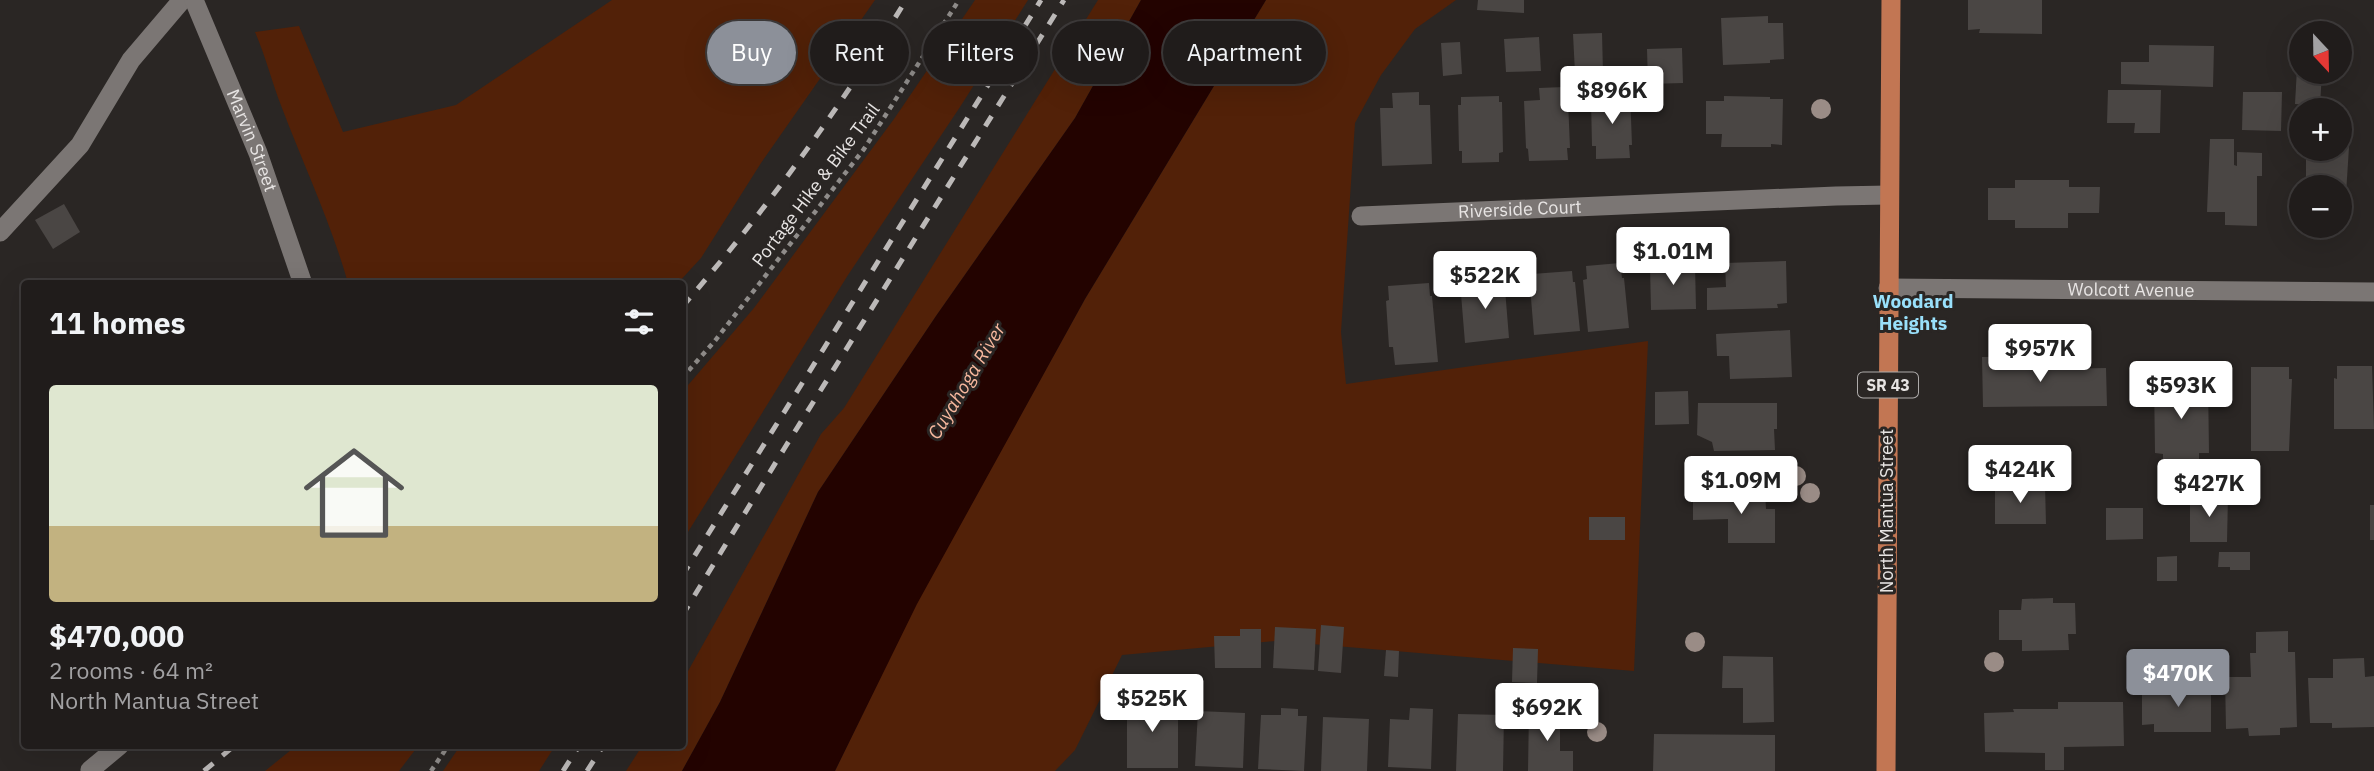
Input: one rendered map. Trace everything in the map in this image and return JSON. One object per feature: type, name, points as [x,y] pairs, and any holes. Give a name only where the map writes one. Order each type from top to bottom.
[{"type":"main road","name":"North Mantua Street","points":[[1886,771],[1891,0]]},
{"type":"street","points":[[0,232],[80,145],[131,60],[182,0]]},
{"type":"street","name":"Marvin Street","points":[[194,0],[258,153],[302,280]]},
{"type":"street","name":"Riverside Court","points":[[1360,216],[1836,195],[1889,195]]},
{"type":"street","name":"Wolcott Avenue","points":[[1888,288],[2374,292]]},
{"type":"street","points":[[89,770],[115,749]]},
{"type":"path","name":"Portage Hike & Bike Trail","points":[[686,374],[714,342],[864,149],[959,0]]},
{"type":"path","points":[[431,771],[446,749]]},
{"type":"shaded area","points":[[612,0],[875,0],[860,21],[810,21],[810,84],[816,84],[761,163],[701,258],[681,280],[347,280],[255,32],[299,26],[343,132],[456,105]]},
{"type":"shaded area","points":[[975,0],[1028,0],[1015,21],[961,21]]},
{"type":"shaded area","points":[[1098,0],[1141,0],[1129,21],[1085,21]]},
{"type":"shaded area","points":[[1266,0],[1456,0],[1415,29],[1381,75],[1355,123],[1341,332],[1346,384],[1648,341],[1634,671],[1276,641],[1122,655],[1075,750],[1055,771],[835,771],[916,604],[1085,299],[1215,84],[1326,84],[1326,21],[1253,21]]},
{"type":"shaded area","points":[[1052,74],[1052,84],[1094,84],[1075,118],[936,316],[818,492],[720,702],[682,771],[626,771],[640,749],[686,749],[686,675],[821,434],[844,408]]},
{"type":"shaded area","points":[[923,76],[923,84],[975,84],[848,275],[686,535],[686,387],[754,308]]},
{"type":"shaded area","points":[[292,749],[416,749],[399,771],[265,771]]},
{"type":"shaded area","points":[[458,749],[553,749],[539,771],[443,771]]},
{"type":"water","name":"Cuyahoga River","points":[[1141,0],[1266,0],[1253,21],[1163,21],[1163,84],[1215,84],[1085,299],[917,604],[835,771],[682,771],[720,702],[818,492],[936,316],[1075,118],[1094,84],[1149,84],[1149,21],[1129,21]]},
{"type":"building","points":[[1478,0],[1524,0],[1524,13],[1477,10]]},
{"type":"building","points":[[1968,0],[2042,0],[2042,34],[1979,33],[1980,29],[1968,30]]},
{"type":"building","points":[[1768,16],[1768,23],[1783,23],[1784,59],[1770,60],[1770,63],[1723,65],[1721,18]]},
{"type":"building","points":[[1602,33],[1603,73],[1575,73],[1573,34]]},
{"type":"building","points":[[1539,37],[1541,71],[1506,72],[1504,39]]},
{"type":"building","points":[[1460,42],[1462,74],[1443,76],[1441,43]]},
{"type":"building","points":[[2149,45],[2214,46],[2213,87],[2121,84],[2121,62],[2149,62]]},
{"type":"building","points":[[1682,48],[1683,83],[1648,84],[1647,49]]},
{"type":"building","points":[[2296,84],[2321,84],[2320,98],[2295,98]]},
{"type":"building","points":[[1564,87],[1565,101],[1568,100],[1568,160],[1529,161],[1524,101],[1540,100],[1539,88]]},
{"type":"building","points":[[2108,90],[2161,90],[2160,133],[2134,133],[2135,123],[2107,123]]},
{"type":"building","points":[[1630,91],[1630,158],[1596,159],[1596,146],[1592,146],[1591,100],[1605,99],[1604,92]]},
{"type":"building","points":[[1419,92],[1419,105],[1430,105],[1432,164],[1382,166],[1380,108],[1393,108],[1392,93]]},
{"type":"building","points":[[2243,92],[2282,92],[2281,131],[2242,130]]},
{"type":"building","points":[[1499,96],[1499,102],[1502,102],[1503,152],[1499,153],[1499,162],[1462,163],[1462,151],[1459,151],[1458,105],[1461,105],[1461,97]]},
{"type":"building","points":[[1724,96],[1783,99],[1782,145],[1721,147],[1722,134],[1706,134],[1706,101],[1724,101]]},
{"type":"building","points":[[2210,139],[2234,139],[2234,165],[2237,166],[2237,152],[2262,153],[2262,176],[2257,176],[2257,226],[2225,225],[2225,212],[2207,212]]},
{"type":"building","points":[[2306,161],[2348,161],[2347,175],[2306,175]]},
{"type":"building","points":[[2015,180],[2069,180],[2069,187],[2100,187],[2099,213],[2068,213],[2068,228],[2015,228],[2015,220],[1988,220],[1988,188],[2015,188]]},
{"type":"building","points":[[64,204],[80,232],[53,249],[35,220]]},
{"type":"building","points":[[1786,261],[1787,303],[1777,304],[1778,308],[1707,310],[1707,288],[1726,287],[1725,263]]},
{"type":"building","points":[[1620,263],[1629,328],[1588,332],[1583,280],[1587,279],[1586,266]]},
{"type":"building","points":[[1695,265],[1696,309],[1651,310],[1650,266]]},
{"type":"building","points":[[1572,271],[1580,331],[1534,335],[1530,286],[1533,286],[1532,274]]},
{"type":"building","points":[[1500,278],[1502,289],[1505,289],[1509,338],[1465,343],[1461,294],[1467,294],[1466,281]]},
{"type":"building","points":[[1429,283],[1438,362],[1395,365],[1393,347],[1389,347],[1386,301],[1389,300],[1388,286]]},
{"type":"building","points":[[1790,330],[1792,377],[1730,379],[1729,356],[1717,356],[1716,334]]},
{"type":"building","points":[[2053,356],[2053,369],[2106,368],[2107,406],[1983,407],[1982,357]]},
{"type":"building","points":[[2337,366],[2372,366],[2374,429],[2334,429],[2334,378],[2337,379]]},
{"type":"building","points":[[2251,367],[2289,367],[2289,379],[2292,379],[2289,451],[2251,451]]},
{"type":"building","points":[[2154,379],[2208,379],[2209,453],[2199,453],[2199,467],[2163,467],[2163,454],[2155,453]]},
{"type":"building","points":[[1688,391],[1689,424],[1655,425],[1655,392]]},
{"type":"building","points":[[1698,403],[1777,403],[1775,450],[1714,451],[1712,442],[1697,435]]},
{"type":"building","points":[[2233,471],[2256,471],[2256,505],[2233,504]]},
{"type":"building","points":[[2045,485],[2046,524],[1995,524],[1995,486]]},
{"type":"building","points":[[1732,490],[1765,490],[1766,509],[1775,509],[1775,543],[1728,543],[1728,519],[1693,520],[1693,499],[1732,499]]},
{"type":"building","points":[[2190,496],[2228,496],[2227,542],[2190,542]]},
{"type":"building","points":[[2370,505],[2374,505],[2374,540],[2370,540]]},
{"type":"building","points":[[2106,508],[2143,508],[2143,539],[2106,540]]},
{"type":"building","points":[[1589,517],[1625,517],[1625,540],[1589,540]]},
{"type":"building","points":[[2219,552],[2250,552],[2250,570],[2218,567]]},
{"type":"building","points":[[2177,556],[2177,581],[2157,581],[2157,557]]},
{"type":"building","points":[[2053,598],[2053,603],[2075,603],[2076,634],[2068,634],[2069,650],[2022,651],[2022,640],[1999,640],[1999,610],[2021,610],[2022,599]]},
{"type":"building","points":[[1321,625],[1344,627],[1341,673],[1318,671]]},
{"type":"building","points":[[1275,627],[1316,629],[1314,670],[1273,668]]},
{"type":"building","points":[[1240,629],[1261,629],[1261,668],[1215,668],[1214,636],[1240,636]]},
{"type":"building","points":[[2288,631],[2288,652],[2295,652],[2297,727],[2280,728],[2280,735],[2249,736],[2248,728],[2226,729],[2225,677],[2251,677],[2250,653],[2256,653],[2256,632]]},
{"type":"building","points":[[1513,648],[1538,649],[1537,683],[1512,682]]},
{"type":"building","points":[[1386,650],[1399,651],[1398,677],[1384,676]]},
{"type":"building","points":[[1723,656],[1773,657],[1774,722],[1743,723],[1743,688],[1722,688]]},
{"type":"building","points":[[2364,658],[2365,677],[2374,676],[2374,727],[2332,728],[2332,723],[2310,723],[2308,678],[2333,678],[2333,659]]},
{"type":"building","points":[[2154,687],[2211,687],[2211,732],[2154,732],[2154,724],[2142,725],[2142,692],[2154,692]]},
{"type":"building","points":[[1127,699],[1178,699],[1178,768],[1127,768]]},
{"type":"building","points":[[2058,702],[2123,702],[2124,746],[2064,747],[2064,770],[2045,770],[2045,753],[1985,752],[1984,713],[2014,712],[2013,709],[2058,709]]},
{"type":"building","points":[[1281,708],[1298,709],[1298,716],[1307,716],[1304,771],[1258,769],[1261,715],[1281,715]]},
{"type":"building","points":[[1410,708],[1433,709],[1431,769],[1388,767],[1390,719],[1409,720]]},
{"type":"building","points":[[1529,709],[1560,709],[1560,751],[1573,751],[1573,771],[1528,771]]},
{"type":"building","points":[[1198,711],[1245,713],[1243,768],[1195,766]]},
{"type":"building","points":[[1458,714],[1504,715],[1503,771],[1456,771]]},
{"type":"building","points":[[1323,717],[1369,719],[1367,771],[1321,771]]},
{"type":"building","points":[[1654,734],[1775,735],[1775,771],[1653,771]]},
{"type":"railway","points":[[686,302],[800,158],[855,80],[906,0]]},
{"type":"railway","points":[[686,570],[1041,0]]},
{"type":"railway","points":[[686,609],[1064,0]]},
{"type":"railway","points":[[204,771],[230,749]]},
{"type":"railway","points":[[563,771],[577,749]]},
{"type":"railway","points":[[587,771],[601,749]]},
{"type":"district","name":"Woodard Heights","points":[[1913,312]]}]
